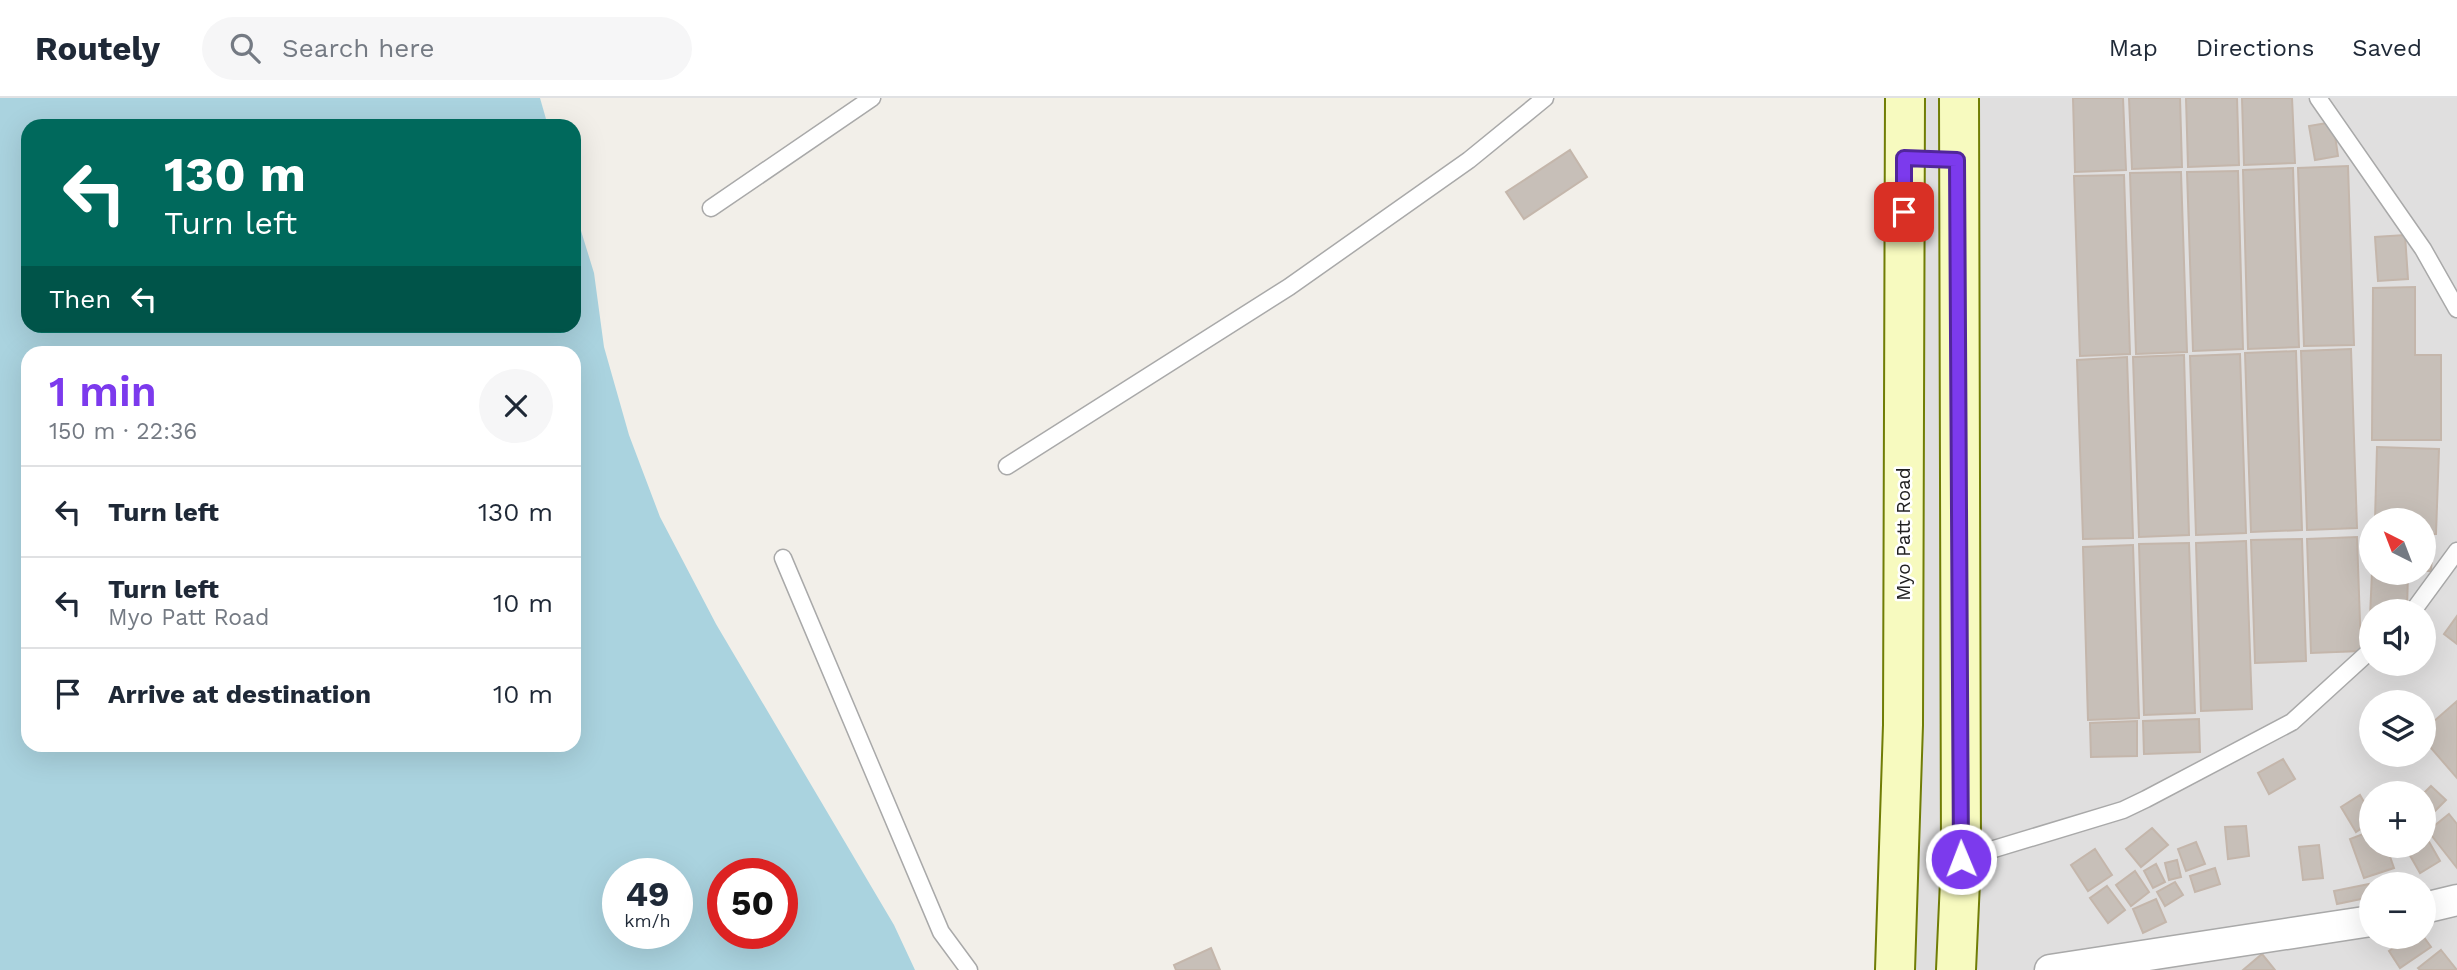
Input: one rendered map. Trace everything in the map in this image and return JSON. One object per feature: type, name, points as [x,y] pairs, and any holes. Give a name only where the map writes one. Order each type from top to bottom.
[{"type":"main road","name":"Myo Patt Road","points":[[1895,970],[1903,725],[1905,98]]},
{"type":"main road","points":[[1956,970],[1961,859],[1957,160],[1959,98]]},
{"type":"main road","points":[[1904,158],[1957,160]]},
{"type":"main road","points":[[1903,725],[1960,727]]},
{"type":"street","points":[[2436,905],[2457,901]]},
{"type":"street","points":[[2050,970],[2359,923]]},
{"type":"lane","points":[[711,208],[872,98]]},
{"type":"lane","points":[[1007,466],[1300,280],[1469,160],[1545,98]]},
{"type":"lane","points":[[2318,98],[2423,249],[2457,309]]},
{"type":"lane","points":[[2422,599],[2457,551]]},
{"type":"lane","points":[[783,558],[941,932],[969,970]]},
{"type":"lane","points":[[1961,859],[2123,810],[2146,800],[2292,722],[2359,661]]},
{"type":"shaded area","points":[[1897,98],[2457,98],[2457,970],[1904,970]]},
{"type":"water","points":[[0,98],[540,98],[546,119],[21,119],[21,333],[581,333],[581,231],[594,273],[604,347],[629,435],[660,517],[716,624],[894,925],[915,970],[0,970]]},
{"type":"building","points":[[2073,98],[2123,98],[2126,170],[2075,172]]},
{"type":"building","points":[[2129,98],[2180,98],[2182,167],[2132,169]]},
{"type":"building","points":[[2186,98],[2237,98],[2239,165],[2188,167]]},
{"type":"building","points":[[2242,98],[2292,98],[2295,163],[2244,165]]},
{"type":"building","points":[[2333,122],[2338,156],[2315,160],[2309,126]]},
{"type":"building","points":[[1570,150],[1587,177],[1524,219],[1506,192]]},
{"type":"building","points":[[2348,166],[2354,345],[2304,346],[2298,168]]},
{"type":"building","points":[[2293,168],[2299,347],[2248,349],[2243,170]]},
{"type":"building","points":[[2238,171],[2243,349],[2193,351],[2187,172]]},
{"type":"building","points":[[2181,172],[2187,352],[2136,354],[2130,173]]},
{"type":"building","points":[[2124,175],[2130,354],[2080,356],[2074,176]]},
{"type":"building","points":[[2405,235],[2408,279],[2378,281],[2375,237]]},
{"type":"building","points":[[2415,287],[2415,355],[2441,355],[2441,440],[2372,440],[2373,288]]},
{"type":"building","points":[[2351,349],[2357,528],[2307,530],[2301,351]]},
{"type":"building","points":[[2296,351],[2302,530],[2251,532],[2245,353]]},
{"type":"building","points":[[2240,354],[2246,533],[2196,535],[2190,356]]},
{"type":"building","points":[[2184,355],[2189,535],[2139,537],[2133,357]]},
{"type":"building","points":[[2127,357],[2133,538],[2083,539],[2077,360]]},
{"type":"building","points":[[2377,447],[2439,449],[2436,534],[2436,508],[2375,508]]},
{"type":"building","points":[[2357,537],[2359,651],[2311,653],[2307,539]]},
{"type":"building","points":[[2302,539],[2306,661],[2255,663],[2251,540]]},
{"type":"building","points":[[2246,541],[2252,709],[2201,711],[2196,543]]},
{"type":"building","points":[[2189,543],[2195,713],[2144,715],[2139,544]]},
{"type":"building","points":[[2133,545],[2139,718],[2088,720],[2083,547]]},
{"type":"building","points":[[2371,585],[2408,585],[2407,599],[2371,599]]},
{"type":"building","points":[[2457,616],[2457,644],[2444,634]]},
{"type":"building","points":[[2457,701],[2457,778],[2436,754],[2436,719]]},
{"type":"building","points":[[2199,719],[2200,752],[2144,754],[2143,721]]},
{"type":"building","points":[[2137,721],[2137,756],[2091,757],[2090,723]]},
{"type":"building","points":[[2283,759],[2295,779],[2269,794],[2258,773]]},
{"type":"building","points":[[2436,791],[2446,800],[2436,810]]},
{"type":"building","points":[[2359,796],[2359,830],[2356,832],[2341,807]]},
{"type":"building","points":[[2449,814],[2457,824],[2457,868],[2436,841],[2436,825]]},
{"type":"building","points":[[2246,826],[2249,856],[2228,859],[2225,827]]},
{"type":"building","points":[[2152,828],[2168,845],[2141,867],[2126,849]]},
{"type":"building","points":[[2359,836],[2359,858],[2391,858],[2394,868],[2382,872],[2362,872],[2350,839]]},
{"type":"building","points":[[2196,842],[2205,864],[2186,871],[2178,849]]},
{"type":"building","points":[[2319,845],[2323,878],[2303,880],[2299,847]]},
{"type":"building","points":[[2095,849],[2112,875],[2088,891],[2071,865]]},
{"type":"building","points":[[2436,854],[2440,861],[2419,872],[2411,858],[2436,858]]},
{"type":"building","points":[[2177,860],[2181,877],[2169,880],[2165,863]]},
{"type":"building","points":[[2156,864],[2165,882],[2153,888],[2144,871]]},
{"type":"building","points":[[2215,868],[2220,884],[2195,892],[2190,876]]},
{"type":"building","points":[[2135,871],[2149,892],[2131,906],[2116,885]]},
{"type":"building","points":[[2175,882],[2183,895],[2165,906],[2157,892]]},
{"type":"building","points":[[2107,886],[2125,910],[2108,923],[2090,898]]},
{"type":"building","points":[[2359,886],[2359,899],[2337,904],[2334,891]]},
{"type":"building","points":[[2156,899],[2166,922],[2143,933],[2133,909]]},
{"type":"building","points":[[1211,948],[1220,970],[1176,970],[1174,965]]},
{"type":"building","points":[[2392,949],[2428,949],[2400,968],[2389,951]]},
{"type":"building","points":[[2441,950],[2457,970],[2418,968]]},
{"type":"building","points":[[2262,954],[2275,970],[2243,970]]},
{"type":"route","points":[[1904,212],[1904,158],[1957,160],[1961,859]]}]
